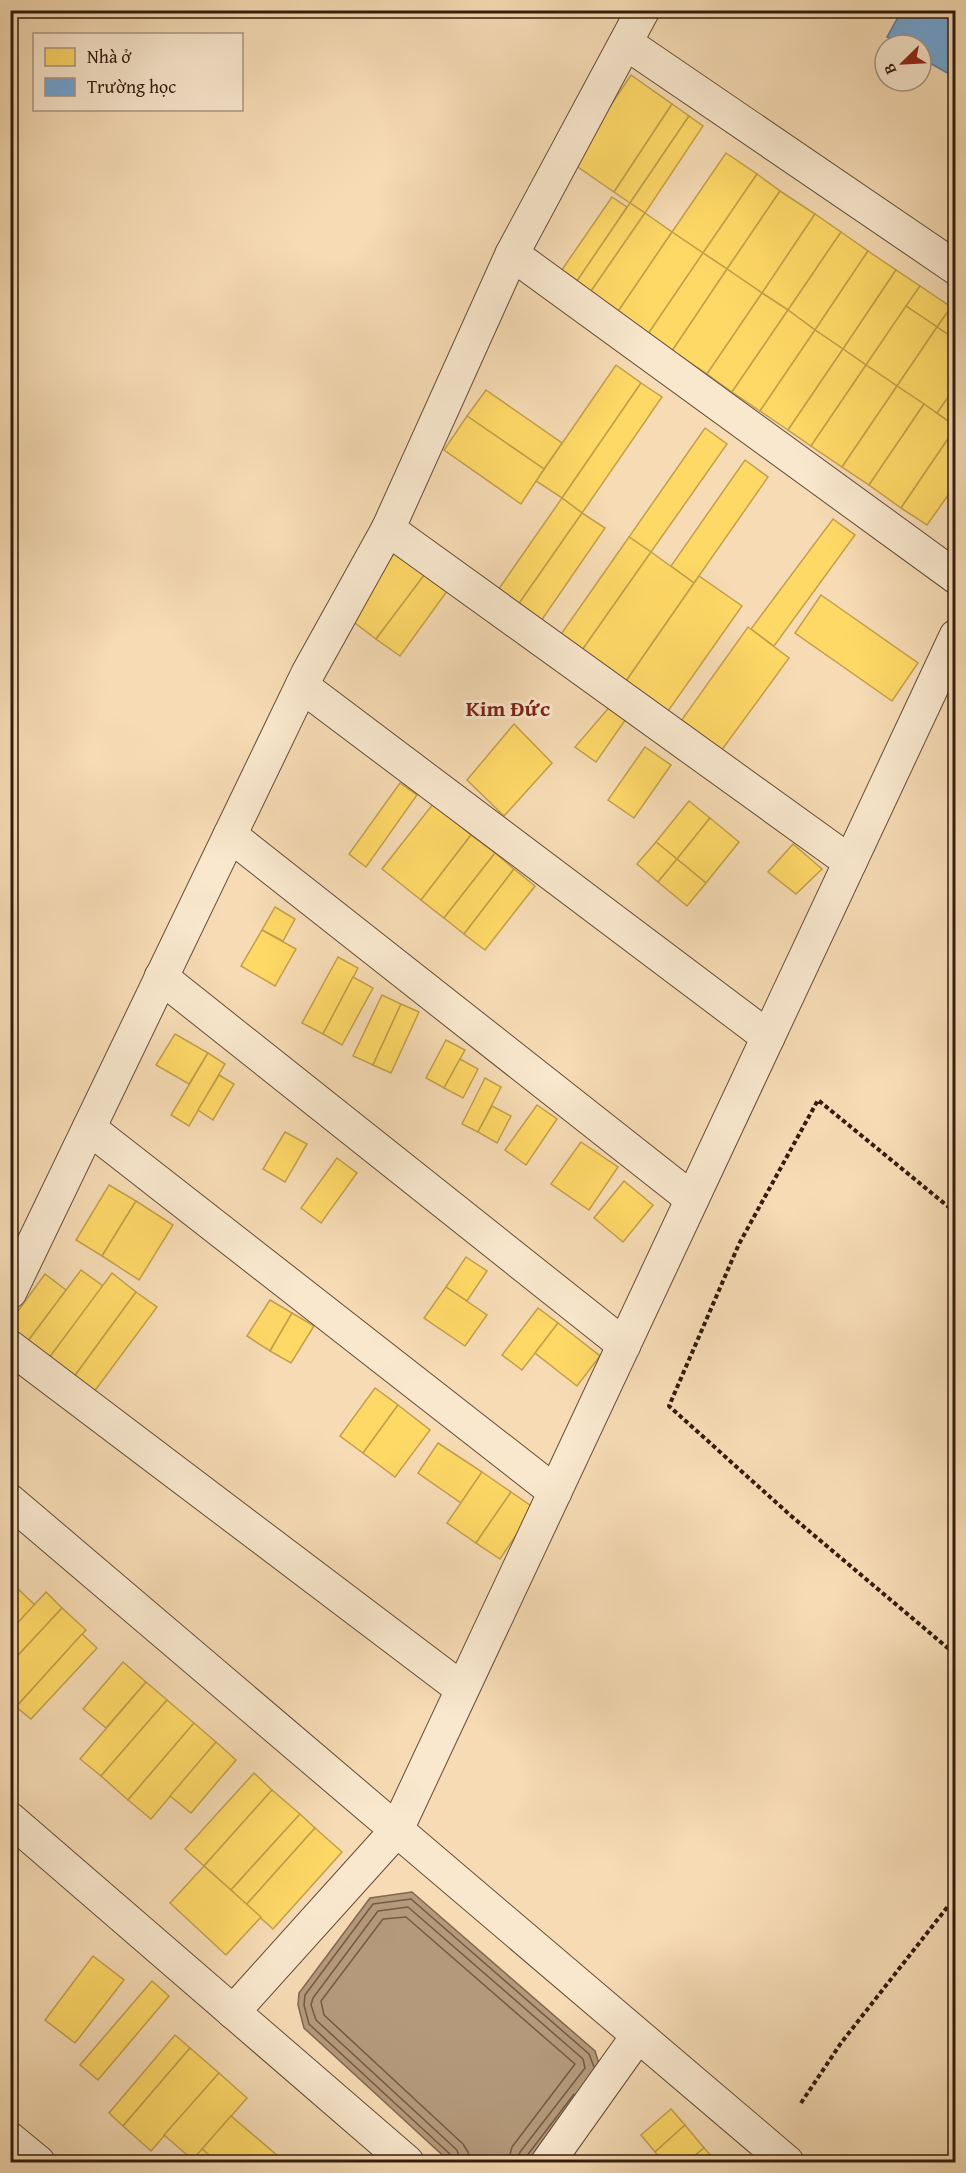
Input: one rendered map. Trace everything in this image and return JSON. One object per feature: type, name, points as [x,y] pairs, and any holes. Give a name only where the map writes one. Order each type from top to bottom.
[{"type":"street","points":[[10,1292],[302,686],[388,529],[512,254],[643,10]]},
{"type":"street","points":[[626,43],[956,268]]},
{"type":"street","points":[[512,254],[956,577]]},
{"type":"street","points":[[388,529],[850,862]]},
{"type":"street","points":[[233,2012],[396,1831],[956,636]]},
{"type":"street","points":[[302,686],[768,1037]]},
{"type":"street","points":[[230,835],[692,1199]]},
{"type":"street","points":[[161,978],[624,1345]]},
{"type":"street","points":[[89,1128],[555,1492]]},
{"type":"street","points":[[10,1347],[462,1689]]},
{"type":"street","points":[[10,1501],[787,2163]]},
{"type":"street","points":[[10,1819],[407,2163]]},
{"type":"street","points":[[550,2162],[637,2037]]},
{"type":"street","points":[[10,2139],[38,2163]]},
{"type":"path","points":[[956,1213],[818,1100],[739,1244],[669,1406],[790,1515],[956,1655]]},
{"type":"path","points":[[801,2103],[841,2043],[956,1896]]},
{"type":"water","points":[[412,1892],[595,2051],[601,2070],[529,2162],[450,2162],[304,2028],[298,2005],[299,1993],[370,1898]]},
{"type":"building: Nhà ở","points":[[631,75],[672,104],[614,192],[572,163]]},
{"type":"building: Nhà ở","points":[[672,104],[689,116],[630,203],[614,192]]},
{"type":"building: Nhà ở","points":[[689,116],[703,126],[645,213],[630,203]]},
{"type":"building: Nhà ở","points":[[726,153],[757,174],[703,253],[672,232]]},
{"type":"building: Nhà ở","points":[[757,174],[780,191],[727,269],[703,253]]},
{"type":"building: Nhà ở","points":[[780,191],[815,214],[762,293],[727,269]]},
{"type":"building: Nhà ở","points":[[612,197],[627,207],[575,284],[559,274]]},
{"type":"building: Nhà ở","points":[[630,203],[645,213],[589,294],[575,284]]},
{"type":"building: Nhà ở","points":[[645,213],[672,232],[617,313],[589,294]]},
{"type":"building: Nhà ở","points":[[815,214],[841,232],[788,310],[762,293]]},
{"type":"building: Nhà ở","points":[[672,232],[703,253],[648,334],[617,313]]},
{"type":"building: Nhà ở","points":[[841,232],[868,251],[815,330],[788,310]]},
{"type":"building: Nhà ở","points":[[868,251],[896,270],[843,349],[815,330]]},
{"type":"building: Nhà ở","points":[[703,253],[727,269],[672,351],[648,334]]},
{"type":"building: Nhà ở","points":[[727,269],[762,293],[707,374],[672,351]]},
{"type":"building: Nhà ở","points":[[896,270],[920,286],[866,365],[843,349]]},
{"type":"building: Nhà ở","points":[[920,286],[951,307],[937,327],[906,306]]},
{"type":"building: Nhà ở","points":[[762,293],[788,310],[732,392],[707,374]]},
{"type":"building: Nhà ở","points":[[906,306],[937,327],[897,386],[866,365]]},
{"type":"building: Nhà ở","points":[[951,307],[956,311],[956,340],[937,327]]},
{"type":"building: Nhà ở","points":[[788,310],[815,330],[760,411],[732,392]]},
{"type":"building: Nhà ở","points":[[937,327],[956,340],[956,386],[937,413],[897,386]]},
{"type":"building: Nhà ở","points":[[815,330],[843,349],[788,430],[760,411]]},
{"type":"building: Nhà ở","points":[[843,349],[866,365],[811,446],[788,430]]},
{"type":"building: Nhà ở","points":[[616,365],[641,383],[562,498],[536,481]]},
{"type":"building: Nhà ở","points":[[866,365],[897,386],[842,467],[811,446]]},
{"type":"building: Nhà ở","points":[[641,383],[662,397],[582,513],[562,498]]},
{"type":"building: Nhà ở","points":[[897,386],[924,404],[869,485],[842,467]]},
{"type":"building: Nhà ở","points":[[956,386],[956,426],[937,413]]},
{"type":"building: Nhà ở","points":[[486,390],[562,443],[544,469],[467,416]]},
{"type":"building: Nhà ở","points":[[924,404],[956,427],[901,508],[869,485]]},
{"type":"building: Nhà ở","points":[[467,416],[544,469],[521,504],[444,450]]},
{"type":"building: Nhà ở","points":[[956,427],[956,484],[927,525],[901,508]]},
{"type":"building: Nhà ở","points":[[705,428],[727,444],[651,552],[629,537]]},
{"type":"building: Nhà ở","points":[[745,460],[768,477],[694,583],[671,566]]},
{"type":"building: Nhà ở","points":[[562,498],[582,513],[518,605],[498,590]]},
{"type":"building: Nhà ở","points":[[582,513],[605,528],[541,621],[518,605]]},
{"type":"building: Nhà ở","points":[[833,519],[855,535],[774,646],[751,629]]},
{"type":"building: Nhà ở","points":[[629,537],[651,552],[580,653],[559,637]]},
{"type":"building: Nhà ở","points":[[401,544],[431,566],[376,639],[347,617]]},
{"type":"building: Nhà ở","points":[[651,552],[694,583],[624,684],[580,653]]},
{"type":"building: Nhà ở","points":[[431,566],[453,583],[400,656],[376,639]]},
{"type":"building: Nhà ở","points":[[699,576],[742,606],[666,714],[624,684]]},
{"type":"building: Nhà ở","points":[[821,595],[918,663],[892,701],[795,633]]},
{"type":"building: Nhà ở","points":[[748,627],[789,658],[721,751],[681,721]]},
{"type":"building: Nhà ở","points":[[612,704],[626,719],[596,762],[575,747]]},
{"type":"building: Nhà ở","points":[[514,724],[552,763],[504,816],[467,780]]},
{"type":"building: Nhà ở","points":[[645,747],[671,765],[634,818],[608,800]]},
{"type":"building: Nhà ở","points":[[400,783],[417,795],[366,867],[349,854]]},
{"type":"building: Nhà ở","points":[[689,801],[710,818],[677,859],[656,842]]},
{"type":"building: Nhà ở","points":[[433,804],[471,835],[421,900],[382,869]]},
{"type":"building: Nhà ở","points":[[710,818],[739,842],[706,883],[677,859]]},
{"type":"building: Nhà ở","points":[[471,835],[495,853],[444,918],[421,900]]},
{"type":"building: Nhà ở","points":[[656,842],[677,859],[658,882],[637,864]]},
{"type":"building: Nhà ở","points":[[793,844],[822,869],[796,894],[768,872]]},
{"type":"building: Nhà ở","points":[[495,853],[514,869],[464,934],[444,918]]},
{"type":"building: Nhà ở","points":[[677,859],[706,883],[687,906],[658,882]]},
{"type":"building: Nhà ở","points":[[514,869],[535,886],[485,950],[464,934]]},
{"type":"building: Nhà ở","points":[[275,907],[295,919],[283,941],[262,930]]},
{"type":"building: Nhà ở","points":[[262,930],[296,949],[275,986],[241,966]]},
{"type":"building: Nhà ở","points":[[338,957],[358,968],[323,1034],[302,1023]]},
{"type":"building: Nhà ở","points":[[353,977],[373,988],[342,1045],[323,1034]]},
{"type":"building: Nhà ở","points":[[382,995],[401,1004],[373,1065],[353,1056]]},
{"type":"building: Nhà ở","points":[[401,1004],[419,1012],[391,1073],[373,1065]]},
{"type":"building: Nhà ở","points":[[175,1034],[208,1053],[189,1084],[156,1065]]},
{"type":"building: Nhà ở","points":[[446,1040],[465,1050],[444,1088],[426,1078]]},
{"type":"building: Nhà ở","points":[[208,1053],[225,1064],[189,1126],[171,1115]]},
{"type":"building: Nhà ở","points":[[460,1059],[478,1069],[463,1098],[444,1088]]},
{"type":"building: Nhà ở","points":[[219,1075],[234,1084],[213,1120],[198,1110]]},
{"type":"building: Nhà ở","points":[[485,1078],[501,1087],[478,1132],[462,1124]]},
{"type":"building: Nhà ở","points":[[537,1105],[557,1119],[526,1165],[505,1150]]},
{"type":"building: Nhà ở","points":[[492,1106],[511,1116],[497,1143],[478,1132]]},
{"type":"building: Nhà ở","points":[[285,1132],[307,1144],[285,1182],[263,1169]]},
{"type":"building: Nhà ở","points":[[581,1142],[618,1167],[589,1210],[551,1184]]},
{"type":"building: Nhà ở","points":[[337,1158],[357,1173],[321,1223],[301,1208]]},
{"type":"building: Nhà ở","points":[[624,1181],[653,1205],[623,1242],[594,1218]]},
{"type":"building: Nhà ở","points":[[109,1185],[136,1201],[102,1256],[76,1240]]},
{"type":"building: Nhà ở","points":[[136,1201],[173,1225],[139,1280],[102,1256]]},
{"type":"building: Nhà ở","points":[[466,1257],[487,1271],[467,1301],[446,1287]]},
{"type":"building: Nhà ở","points":[[81,1270],[103,1286],[46,1362],[24,1346]]},
{"type":"building: Nhà ở","points":[[112,1273],[136,1292],[71,1381],[46,1362]]},
{"type":"building: Nhà ở","points":[[45,1274],[66,1290],[24,1346],[10,1336],[10,1322]]},
{"type":"building: Nhà ở","points":[[446,1287],[487,1315],[465,1346],[424,1318]]},
{"type":"building: Nhà ở","points":[[136,1292],[157,1307],[91,1396],[71,1381]]},
{"type":"building: Nhà ở","points":[[270,1300],[292,1313],[270,1351],[247,1336]]},
{"type":"building: Nhà ở","points":[[538,1308],[558,1323],[522,1370],[502,1355]]},
{"type":"building: Nhà ở","points":[[292,1313],[314,1326],[291,1363],[270,1351]]},
{"type":"building: Nhà ở","points":[[558,1323],[600,1356],[577,1386],[535,1353]]},
{"type":"building: Nhà ở","points":[[375,1388],[398,1405],[363,1453],[340,1436]]},
{"type":"building: Nhà ở","points":[[398,1405],[430,1430],[395,1477],[363,1453]]},
{"type":"building: Nhà ở","points":[[438,1443],[482,1472],[461,1503],[418,1473]]},
{"type":"building: Nhà ở","points":[[482,1472],[511,1492],[476,1543],[447,1523]]},
{"type":"building: Nhà ở","points":[[511,1492],[534,1508],[500,1559],[476,1543]]},
{"type":"building: Nhà ở","points":[[17,1588],[35,1605],[10,1631],[10,1595]]},
{"type":"building: Nhà ở","points":[[46,1592],[62,1608],[10,1664],[10,1631]]},
{"type":"building: Nhà ở","points":[[62,1608],[86,1630],[16,1707],[10,1701],[10,1664]]},
{"type":"building: Nhà ở","points":[[82,1634],[97,1648],[31,1719],[16,1707]]},
{"type":"building: Nhà ở","points":[[123,1662],[146,1682],[106,1728],[83,1709]]},
{"type":"building: Nhà ở","points":[[146,1682],[167,1700],[101,1776],[80,1759]]},
{"type":"building: Nhà ở","points":[[167,1700],[194,1723],[128,1800],[101,1776]]},
{"type":"building: Nhà ở","points":[[194,1723],[216,1742],[151,1819],[128,1800]]},
{"type":"building: Nhà ở","points":[[216,1742],[236,1760],[191,1813],[170,1796]]},
{"type":"building: Nhà ở","points":[[254,1773],[272,1790],[204,1866],[185,1849]]},
{"type":"building: Nhà ở","points":[[272,1790],[300,1814],[231,1890],[204,1866]]},
{"type":"building: Nhà ở","points":[[300,1814],[315,1828],[246,1905],[231,1890]]},
{"type":"building: Nhà ở","points":[[315,1828],[342,1852],[273,1929],[246,1905]]},
{"type":"building: Nhà ở","points":[[204,1866],[261,1917],[226,1955],[170,1903]]},
{"type":"building: Nhà ở","points":[[93,1956],[124,1980],[75,2043],[45,2020]]},
{"type":"building: Nhà ở","points":[[152,1981],[169,1996],[98,2080],[80,2065]]},
{"type":"building: Nhà ở","points":[[175,2035],[190,2048],[123,2126],[109,2113]]},
{"type":"building: Nhà ở","points":[[190,2048],[219,2073],[151,2151],[123,2126]]},
{"type":"building: Nhà ở","points":[[219,2073],[247,2098],[193,2160],[164,2135]]},
{"type":"building: Nhà ở","points":[[671,2109],[685,2125],[655,2152],[641,2135]]},
{"type":"building: Nhà ở","points":[[231,2116],[285,2162],[217,2162],[202,2149]]},
{"type":"building: Nhà ở","points":[[685,2125],[704,2148],[687,2162],[664,2162],[655,2152]]},
{"type":"building: Nhà ở","points":[[704,2148],[717,2162],[687,2162]]},
{"type":"building: Nhà ở","points":[[202,2149],[217,2162],[191,2162]]},
{"type":"building: Trường học","points":[[902,10],[940,10],[956,20],[956,78],[933,65],[933,33],[889,33]]},
{"type":"district","name":"Kim Đức","points":[[508,708]]}]
